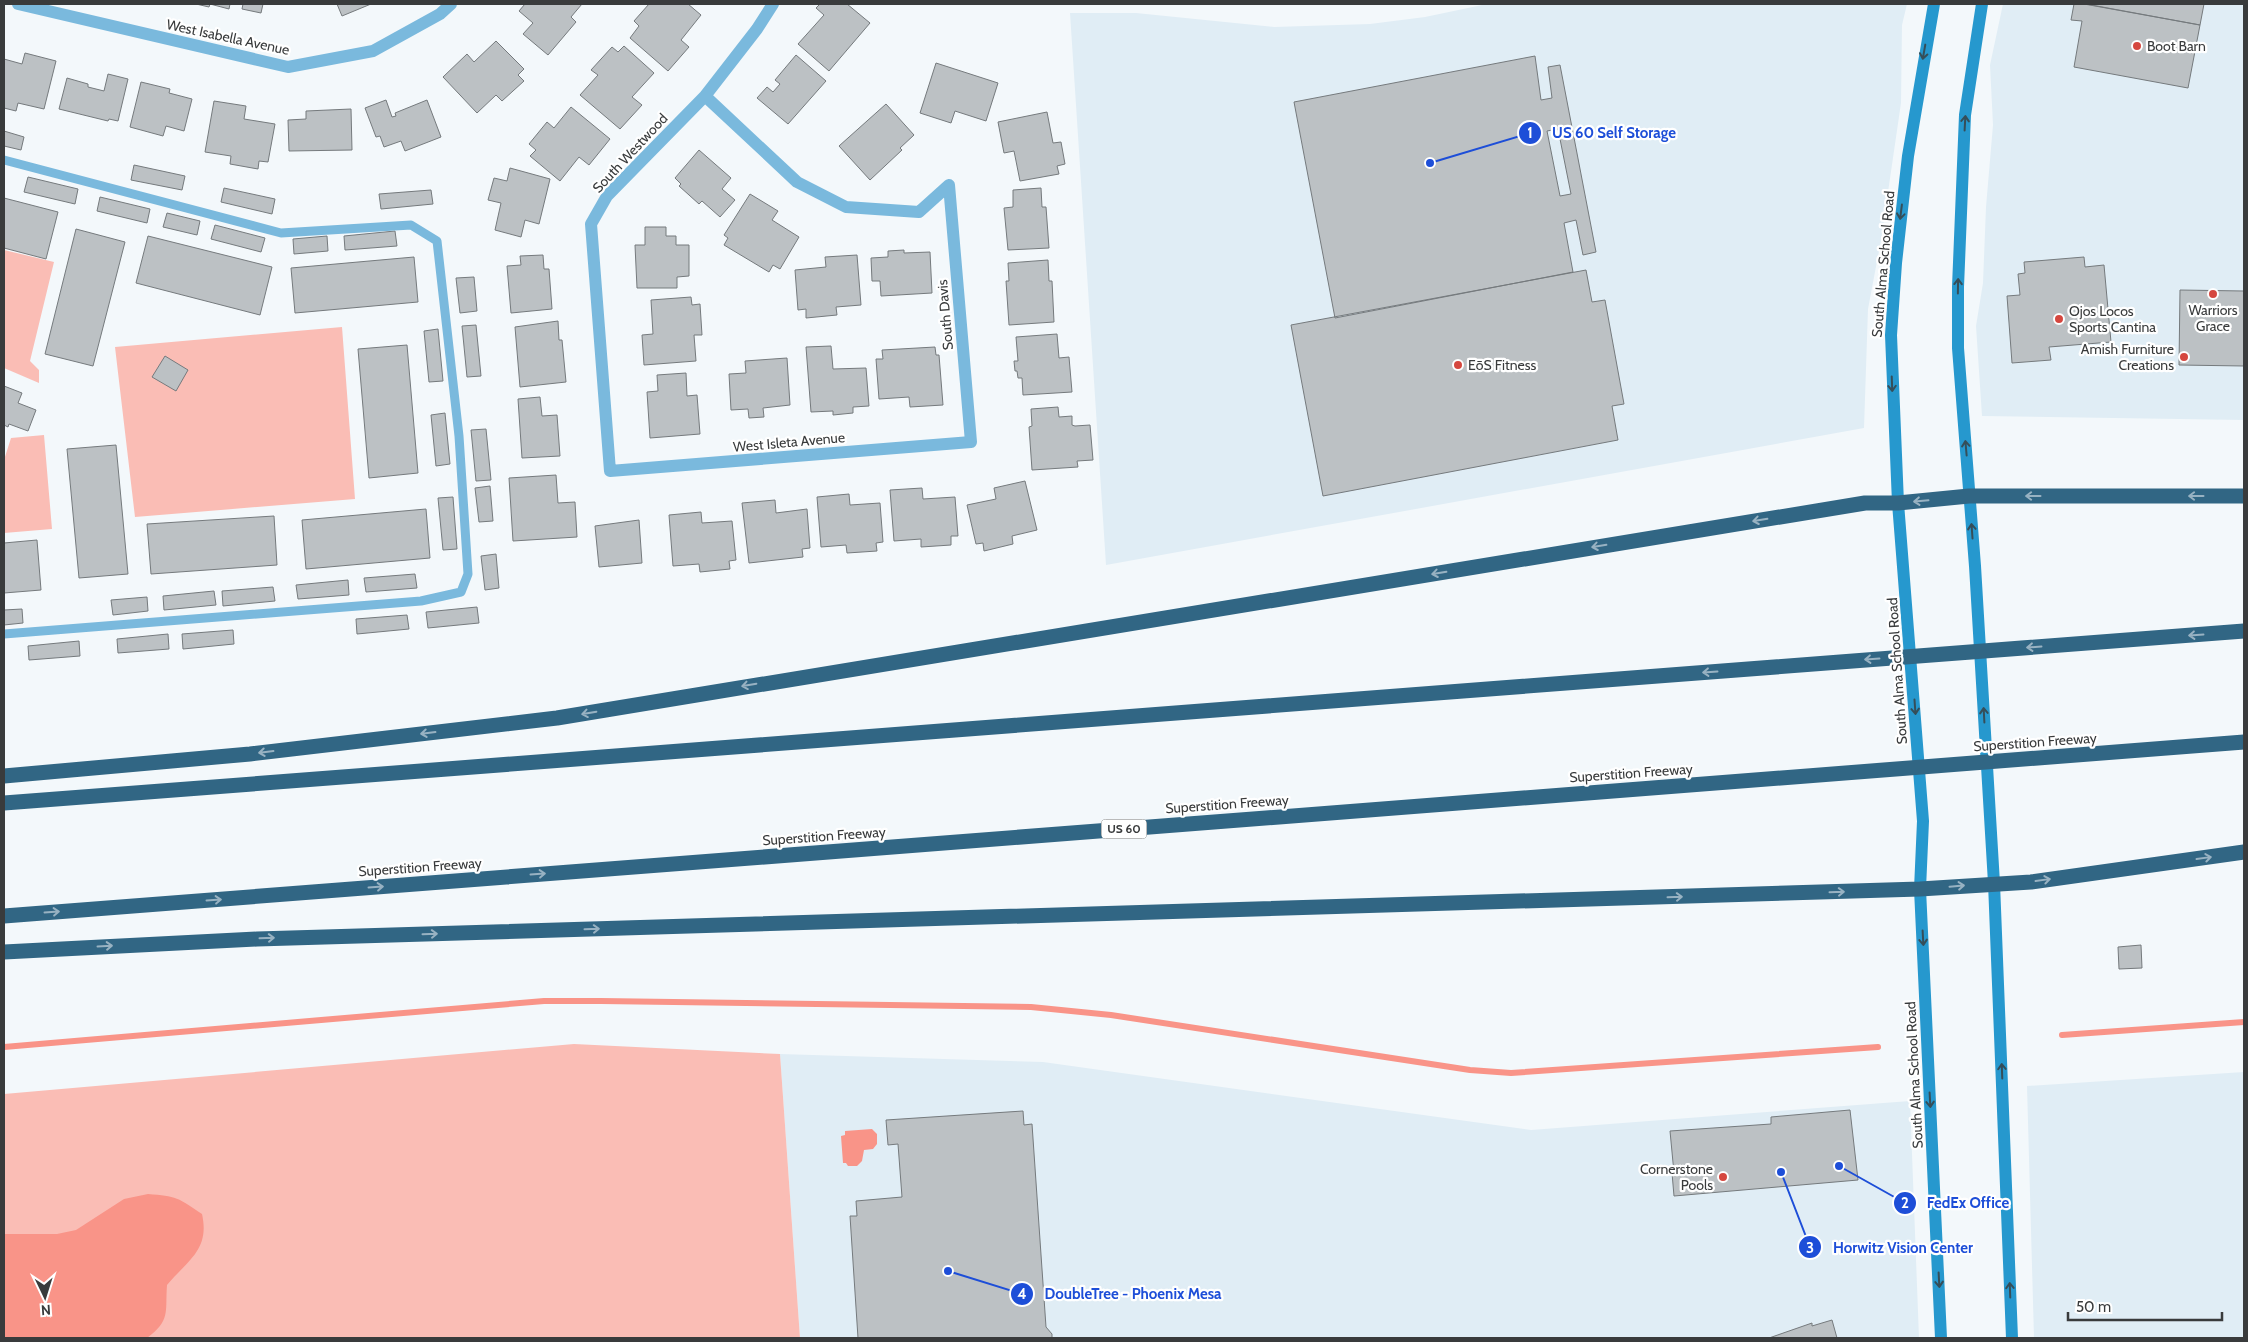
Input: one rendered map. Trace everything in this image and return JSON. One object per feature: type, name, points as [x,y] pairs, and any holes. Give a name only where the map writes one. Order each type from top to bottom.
[{"type":"highway","points":[[4,776],[250,754],[557,718],[1865,503],[1898,503],[1969,496],[2244,496]]},
{"type":"highway","points":[[4,803],[2244,631]]},
{"type":"highway","name":"Superstition Freeway","points":[[4,916],[2244,742]]},
{"type":"highway","points":[[4,952],[257,939],[1920,889],[2031,882],[2244,852]]},
{"type":"main road","name":"South Alma School Road","points":[[1934,4],[1908,156],[1891,326],[1898,503],[1923,821],[1920,889],[1942,1338]]},
{"type":"main road","points":[[1982,4],[1965,115],[1958,286],[1958,348],[1994,883],[2012,1338]]},
{"type":"street","name":"West Isabella Avenue","points":[[18,4],[288,67],[374,51],[440,14],[450,4]]},
{"type":"street","name":"South Westwood","points":[[610,471],[591,224],[607,196],[705,96],[757,29],[773,4]]},
{"type":"street","name":"South Davis","points":[[705,96],[797,182],[846,208],[919,212],[949,185],[971,442]]},
{"type":"street","name":"West Isleta Avenue","points":[[610,471],[971,442]]},
{"type":"lane","points":[[4,160],[281,233],[411,225],[437,241],[459,436],[468,574],[461,592],[421,601],[4,634]]},
{"type":"shaded area","points":[[1487,4],[1907,4],[1902,25],[1901,103],[1881,240],[1868,309],[1864,428],[1106,565],[1070,13],[1136,13],[1274,27],[1370,24],[1425,17]]},
{"type":"shaded area","points":[[2003,4],[2244,4],[2244,420],[1982,416],[1976,326],[1983,283],[1986,207],[1993,125],[1990,65]]},
{"type":"shaded area","points":[[4,250],[54,262],[30,361],[39,370],[39,383],[4,368]]},
{"type":"shaded area","points":[[342,327],[355,499],[135,517],[115,347]]},
{"type":"shaded area","points":[[44,435],[52,529],[4,533],[4,460],[11,438]]},
{"type":"shaded area","points":[[574,1044],[780,1054],[800,1338],[4,1338],[4,1094]]},
{"type":"shaded area","points":[[780,1054],[1043,1062],[1531,1130],[1910,1101],[1919,1338],[800,1338]]},
{"type":"shaded area","points":[[2244,1072],[2244,1338],[2034,1338],[2027,1086]]},
{"type":"shaded area","points":[[872,1129],[877,1134],[877,1144],[873,1149],[864,1150],[862,1161],[857,1166],[848,1166],[846,1163],[843,1163],[841,1136],[845,1135],[845,1131]]},
{"type":"shaded area","points":[[148,1194],[171,1197],[188,1204],[202,1214],[204,1226],[203,1237],[195,1254],[167,1285],[165,1315],[155,1332],[147,1338],[4,1338],[4,1234],[57,1234],[76,1230],[124,1199]]},
{"type":"building","points":[[196,4],[210,4],[209,7]]},
{"type":"building","points":[[210,4],[230,4],[229,9]]},
{"type":"building","points":[[243,4],[263,4],[261,13],[242,9]]},
{"type":"building","points":[[337,4],[371,4],[342,16]]},
{"type":"building","points":[[525,4],[582,4],[571,17],[576,22],[548,55],[523,34],[533,23],[519,11]]},
{"type":"building","points":[[649,4],[688,4],[701,15],[681,40],[689,47],[668,71],[630,38],[639,26],[634,21]]},
{"type":"building","points":[[820,4],[847,4],[870,23],[829,71],[798,44],[824,15],[816,8]]},
{"type":"building","name":"Boot Barn","points":[[2074,4],[2084,4],[2200,25],[2188,88],[2074,67],[2082,21],[2071,20]]},
{"type":"building","points":[[2086,4],[2204,4],[2200,25]]},
{"type":"building","points":[[496,41],[524,69],[518,75],[524,81],[502,101],[496,95],[477,113],[443,77],[467,54],[474,62]]},
{"type":"building","points":[[624,46],[654,73],[632,97],[642,105],[620,129],[580,95],[598,75],[591,70],[612,47],[618,52]]},
{"type":"building","points":[[25,53],[56,61],[44,109],[18,103],[16,111],[4,108],[4,59],[22,64]]},
{"type":"building","points":[[796,55],[826,81],[788,124],[757,98],[767,87],[773,92],[780,84],[775,80]]},
{"type":"building","points":[[1535,56],[1541,100],[1552,98],[1548,67],[1560,65],[1596,252],[1583,255],[1576,220],[1564,223],[1573,272],[1335,318],[1294,102]],"holes":[[[1558,129],[1571,194],[1560,196],[1547,131]]]},
{"type":"building","points":[[936,63],[998,83],[986,121],[955,111],[951,123],[920,113]]},
{"type":"building","points":[[108,74],[128,79],[118,121],[109,119],[108,121],[59,109],[67,78],[88,84],[88,87],[104,91]]},
{"type":"building","points":[[141,82],[170,89],[169,93],[192,99],[184,131],[166,126],[163,136],[130,127]]},
{"type":"building","points":[[386,100],[392,117],[396,116],[395,113],[427,100],[441,137],[405,151],[401,141],[384,147],[380,136],[376,137],[365,108]]},
{"type":"building","points":[[214,101],[246,106],[244,119],[275,124],[268,162],[259,161],[258,169],[230,164],[231,156],[205,152]]},
{"type":"building","points":[[886,104],[914,135],[900,148],[902,150],[870,180],[839,146]]},
{"type":"building","points":[[571,107],[610,139],[589,165],[579,157],[560,181],[530,156],[536,150],[529,144],[547,122],[554,128]]},
{"type":"building","points":[[351,109],[352,150],[289,151],[288,120],[306,119],[306,111]]},
{"type":"building","points":[[1047,112],[1053,143],[1061,142],[1065,164],[1057,166],[1059,174],[1020,181],[1014,151],[1004,153],[998,122]]},
{"type":"building","points":[[4,131],[24,137],[21,150],[4,146]]},
{"type":"building","points":[[699,150],[731,178],[722,189],[735,200],[720,217],[702,201],[699,204],[679,186],[681,184],[675,178]]},
{"type":"building","points":[[134,165],[185,176],[182,190],[131,180]]},
{"type":"building","points":[[510,168],[550,179],[539,224],[525,220],[521,237],[495,230],[501,203],[488,200],[494,178],[507,181]]},
{"type":"building","points":[[28,177],[78,189],[75,204],[24,192]]},
{"type":"building","points":[[224,188],[275,199],[272,214],[221,202]]},
{"type":"building","points":[[1041,188],[1042,207],[1046,207],[1049,248],[1008,250],[1004,208],[1013,207],[1013,190]]},
{"type":"building","points":[[431,190],[433,204],[381,209],[379,194]]},
{"type":"building","points":[[750,194],[778,211],[772,220],[799,237],[780,269],[773,265],[769,272],[724,245],[728,238],[724,235]]},
{"type":"building","points":[[100,197],[150,209],[147,223],[97,211]]},
{"type":"building","points":[[4,198],[58,212],[46,259],[4,248]]},
{"type":"building","points":[[167,213],[200,221],[197,235],[163,227]]},
{"type":"building","points":[[215,225],[265,238],[261,252],[211,239]]},
{"type":"building","points":[[645,227],[666,227],[666,236],[676,236],[676,245],[689,245],[689,276],[677,277],[677,288],[637,288],[635,245],[645,245]]},
{"type":"building","points":[[76,229],[125,242],[93,366],[45,354]]},
{"type":"building","points":[[395,231],[397,246],[345,250],[344,236]]},
{"type":"building","points":[[148,236],[272,267],[260,315],[136,283]]},
{"type":"building","points":[[327,236],[328,251],[294,254],[293,239]]},
{"type":"building","points":[[904,250],[904,253],[930,252],[932,293],[881,296],[880,281],[872,281],[871,258],[888,257],[888,251]]},
{"type":"building","points":[[543,255],[544,269],[549,269],[552,309],[511,313],[507,266],[521,265],[520,256]]},
{"type":"building","points":[[857,255],[861,305],[836,307],[837,315],[806,318],[806,309],[798,310],[795,270],[826,267],[825,257]]},
{"type":"building","points":[[414,257],[418,302],[295,313],[291,268]]},
{"type":"building","name":"Ojos Locos Sports Cantina","points":[[2084,257],[2085,267],[2104,265],[2111,342],[2049,347],[2051,360],[2012,363],[2007,296],[2020,295],[2018,274],[2025,273],[2024,262]]},
{"type":"building","points":[[1048,260],[1049,281],[1052,281],[1054,322],[1009,325],[1006,281],[1009,281],[1008,263]]},
{"type":"building","name":"EōS Fitness","points":[[1586,270],[1592,302],[1605,300],[1624,404],[1612,406],[1618,440],[1323,496],[1291,325]]},
{"type":"building","points":[[474,277],[477,311],[460,313],[456,278]]},
{"type":"building","points":[[2180,290],[2244,291],[2244,366],[2179,365]]},
{"type":"building","points":[[691,297],[692,305],[700,304],[702,335],[694,335],[696,361],[644,365],[642,335],[653,334],[651,300]]},
{"type":"building","points":[[558,321],[566,382],[520,387],[515,327]]},
{"type":"building","points":[[476,325],[481,376],[467,377],[462,326]]},
{"type":"building","points":[[438,329],[443,381],[429,382],[424,331]]},
{"type":"building","points":[[1057,334],[1059,358],[1069,357],[1072,392],[1023,395],[1022,378],[1018,378],[1017,371],[1015,371],[1014,361],[1018,361],[1016,337]]},
{"type":"building","points":[[407,345],[418,473],[369,478],[358,349]]},
{"type":"building","points":[[831,346],[833,369],[866,368],[869,406],[853,407],[853,413],[833,415],[833,411],[811,412],[806,347]]},
{"type":"building","points":[[935,347],[936,355],[939,355],[943,405],[910,407],[909,397],[879,399],[876,359],[883,359],[882,350]]},
{"type":"building","points":[[165,356],[188,370],[176,391],[152,377]]},
{"type":"building","points":[[787,358],[790,405],[763,408],[764,417],[749,418],[748,409],[731,410],[729,374],[746,373],[745,361]]},
{"type":"building","points":[[686,373],[687,396],[697,395],[700,434],[650,438],[647,392],[658,391],[657,375]]},
{"type":"building","points":[[4,386],[22,393],[18,403],[36,410],[28,431],[9,424],[8,427],[4,425]]},
{"type":"building","points":[[540,397],[542,416],[557,415],[560,456],[522,458],[518,399]]},
{"type":"building","points":[[1058,407],[1059,417],[1072,416],[1072,425],[1090,425],[1093,460],[1077,461],[1078,467],[1032,470],[1029,427],[1032,426],[1031,409]]},
{"type":"building","points":[[445,413],[450,464],[436,466],[431,415]]},
{"type":"building","points":[[486,429],[491,480],[476,481],[471,430]]},
{"type":"building","points":[[116,445],[128,574],[79,578],[67,449]]},
{"type":"building","points":[[556,475],[558,503],[575,502],[577,537],[513,541],[509,478]]},
{"type":"building","points":[[1025,481],[1037,530],[1012,536],[1013,544],[984,551],[983,543],[976,544],[967,505],[996,499],[994,488]]},
{"type":"building","points":[[490,486],[493,521],[479,522],[475,488]]},
{"type":"building","points":[[922,488],[923,499],[955,497],[958,536],[951,536],[951,545],[921,547],[921,539],[894,541],[890,490]]},
{"type":"building","points":[[849,494],[850,505],[880,503],[883,542],[876,543],[877,551],[847,553],[846,545],[821,547],[817,497]]},
{"type":"building","points":[[453,497],[457,549],[443,550],[438,498]]},
{"type":"building","points":[[775,500],[776,513],[807,509],[810,548],[802,549],[803,557],[749,563],[742,503]]},
{"type":"building","points":[[426,509],[430,558],[306,569],[302,520]]},
{"type":"building","points":[[701,512],[702,523],[732,521],[736,560],[729,561],[730,569],[700,572],[699,564],[673,566],[669,515]]},
{"type":"building","points":[[274,516],[277,565],[151,574],[147,524]]},
{"type":"building","points":[[639,520],[642,563],[599,567],[595,526]]},
{"type":"building","points":[[37,540],[41,590],[4,593],[4,543]]},
{"type":"building","points":[[496,554],[499,588],[485,590],[481,556]]},
{"type":"building","points":[[415,574],[417,588],[366,592],[364,578]]},
{"type":"building","points":[[348,580],[349,595],[298,599],[296,585]]},
{"type":"building","points":[[273,587],[275,601],[223,606],[222,591]]},
{"type":"building","points":[[214,591],[216,605],[164,610],[163,596]]},
{"type":"building","points":[[147,597],[148,611],[113,615],[111,600]]},
{"type":"building","points":[[477,607],[479,623],[428,628],[426,612]]},
{"type":"building","points":[[22,609],[23,623],[4,625],[4,610]]},
{"type":"building","points":[[407,615],[409,629],[357,634],[356,619]]},
{"type":"building","points":[[233,630],[234,644],[183,649],[182,634]]},
{"type":"building","points":[[168,634],[169,649],[118,653],[117,639]]},
{"type":"building","points":[[79,641],[80,656],[29,660],[28,646]]},
{"type":"building","points":[[2141,945],[2142,968],[2119,969],[2118,947]]},
{"type":"building","points":[[1850,1110],[1858,1180],[1674,1196],[1670,1131],[1771,1124],[1771,1117]]},
{"type":"building","points":[[1023,1111],[1024,1125],[1032,1124],[1046,1327],[1052,1334],[1052,1338],[858,1338],[850,1216],[857,1216],[856,1201],[902,1197],[898,1144],[888,1145],[886,1120]]},
{"type":"building","points":[[1832,1320],[1837,1338],[1769,1338],[1812,1323],[1812,1326]]},
{"type":"waterway","points":[[4,1047],[544,1001],[1031,1007],[1111,1015],[1470,1070],[1511,1073],[1878,1047]]},
{"type":"waterway","points":[[2062,1035],[2244,1022]]},
{"type":"place","name":"Boot Barn","points":[[2137,46]]},
{"type":"place","name":"US 60 Self Storage","points":[[1430,163]]},
{"type":"place","name":"Warriors Grace","points":[[2213,294]]},
{"type":"place","name":"Ojos Locos Sports Cantina","points":[[2059,319]]},
{"type":"place","name":"Amish Furniture Creations","points":[[2184,357]]},
{"type":"place","name":"EōS Fitness","points":[[1458,365]]},
{"type":"place","name":"FedEx Office","points":[[1839,1166]]},
{"type":"place","name":"Horwitz Vision Center","points":[[1781,1172]]},
{"type":"place","name":"Cornerstone Pools","points":[[1723,1177]]},
{"type":"place","name":"DoubleTree - Phoenix Mesa","points":[[948,1271]]}]
